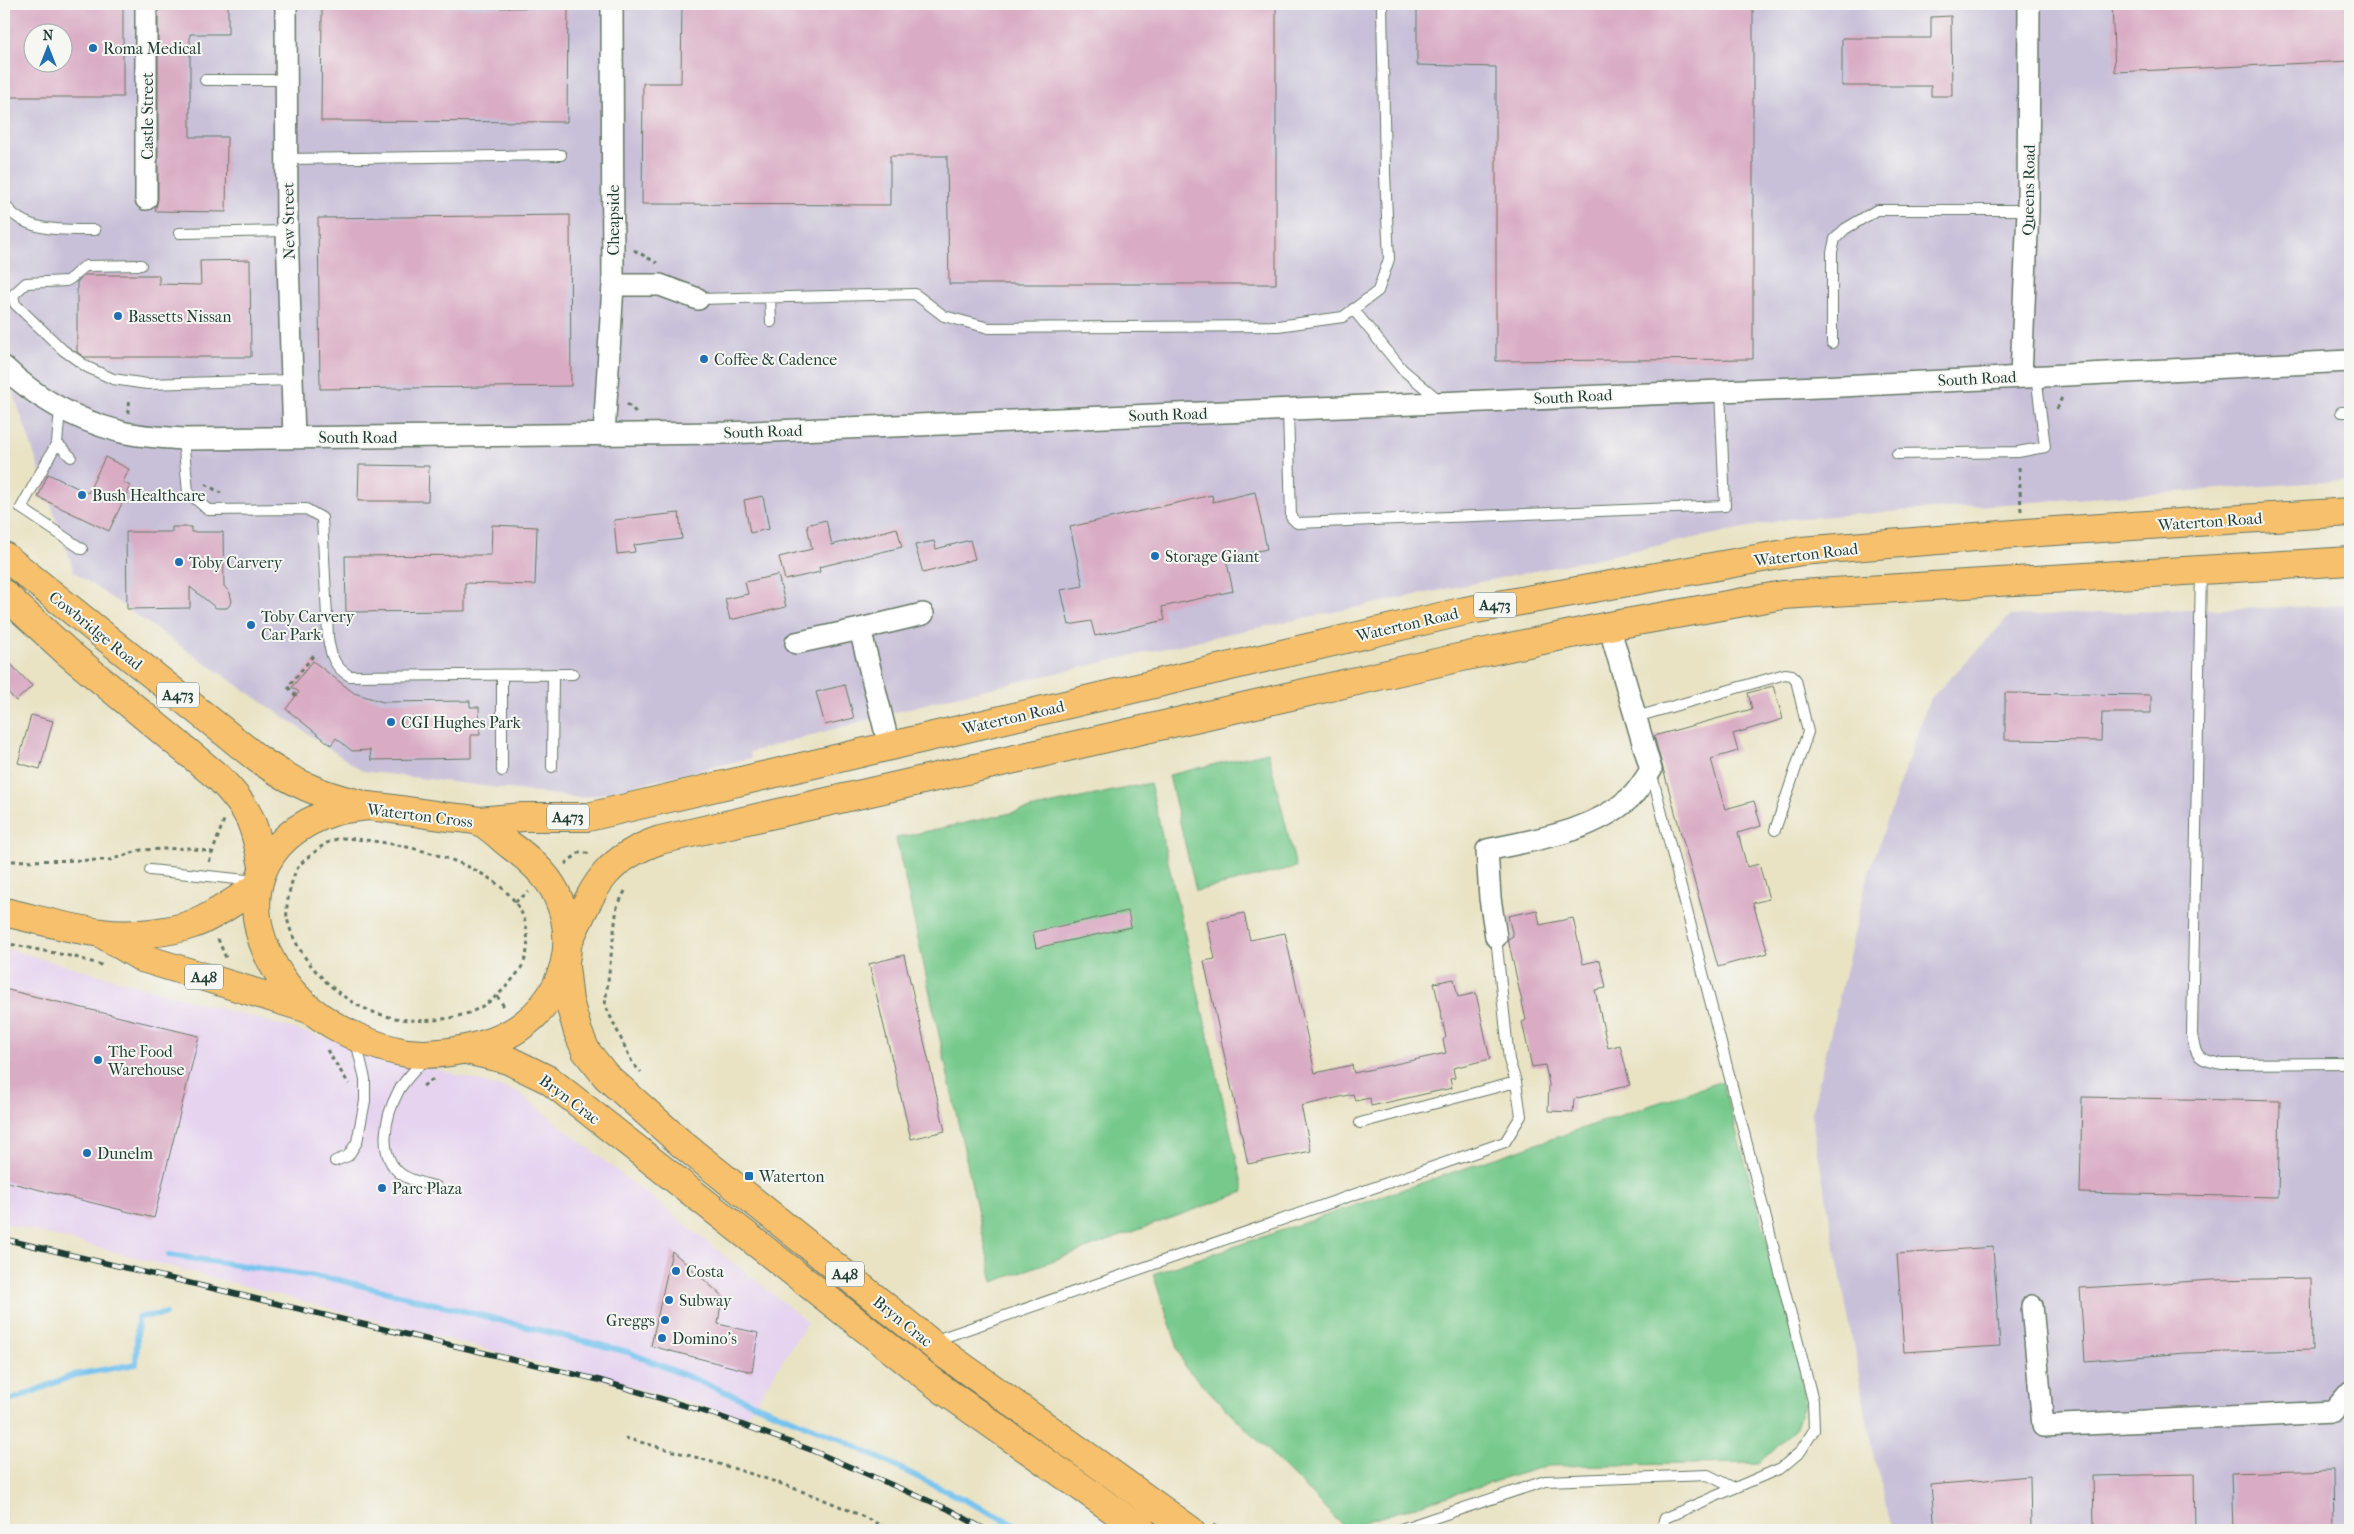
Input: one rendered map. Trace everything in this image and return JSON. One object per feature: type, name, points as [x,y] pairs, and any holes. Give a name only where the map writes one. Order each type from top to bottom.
[{"type":"main road","name":"Waterton Road","points":[[479,821],[588,817],[1465,611],[1801,551],[2039,532],[2350,512]]},
{"type":"main road","name":"Cowbridge Road","points":[[4,556],[258,759],[284,777],[328,797],[368,806]]},
{"type":"main road","points":[[568,940],[596,884],[608,870],[640,847],[660,840],[1444,661],[1609,626],[1783,595],[2201,571],[2350,560]]},
{"type":"main road","name":"Cowbridge Road","points":[[4,594],[67,652],[219,778],[241,801],[252,820],[259,878]]},
{"type":"main road","name":"Waterton Cross","points":[[368,806],[479,821],[531,860],[550,885],[565,916],[568,940],[565,966],[546,1005],[530,1020],[501,1037],[466,1050],[436,1065],[407,1052],[355,1037],[310,1010],[279,974],[264,948],[257,925],[259,878],[294,831],[309,821],[335,811],[368,806]]},
{"type":"main road","name":"A48","points":[[4,912],[102,934],[155,932],[192,925],[210,917],[259,878]]},
{"type":"main road","name":"A48","points":[[102,934],[142,958],[310,1010]]},
{"type":"main road","name":"Bryn Crac","points":[[565,966],[570,1001],[578,1032],[586,1051],[606,1076],[682,1144],[930,1342],[1190,1530]]},
{"type":"main road","name":"Bryn Crac","points":[[466,1050],[508,1060],[549,1080],[942,1389],[1142,1530]]},
{"type":"street","name":"Castle Street","points":[[146,4],[146,199]]},
{"type":"street","name":"New Street","points":[[286,4],[287,231],[294,437]]},
{"type":"street","name":"Cheapside","points":[[604,435],[613,285],[612,4]]},
{"type":"street","name":"Queens Road","points":[[2029,4],[2029,375]]},
{"type":"street","points":[[613,285],[660,285],[698,299]]},
{"type":"street","name":"South Road","points":[[4,367],[24,387],[60,409],[118,431],[183,439],[736,433],[2350,361]]},
{"type":"street","points":[[796,643],[923,614]]},
{"type":"street","points":[[1496,937],[1490,898],[1487,850],[1556,836],[1602,818],[1632,797],[1651,770],[1609,626]]},
{"type":"street","points":[[860,629],[890,746]]},
{"type":"street","points":[[2032,1306],[2043,1426],[2333,1412],[2350,1392]]},
{"type":"lane","points":[[698,299],[915,294],[944,316],[989,328],[1278,326],[1343,317],[1378,292],[1389,258],[1385,174],[1382,4]]},
{"type":"lane","points":[[205,80],[285,80]]},
{"type":"lane","points":[[287,158],[561,155]]},
{"type":"lane","points":[[4,203],[7,209],[26,222],[55,230],[95,230]]},
{"type":"lane","points":[[1832,343],[1832,252],[1835,239],[1845,230],[1877,210],[2028,210]]},
{"type":"lane","points":[[179,233],[287,231]]},
{"type":"lane","points":[[141,265],[86,266],[66,281],[26,283],[13,295],[15,304],[63,350],[87,367],[113,379],[147,384],[292,380]]},
{"type":"lane","points":[[770,298],[771,322]]},
{"type":"lane","points":[[1353,309],[1402,369],[1442,402]]},
{"type":"lane","points":[[1897,454],[2018,452],[2045,447],[2029,375]]},
{"type":"lane","points":[[1288,409],[1291,517],[1297,523],[1725,506],[1720,390]]},
{"type":"lane","points":[[60,409],[57,443],[22,508],[82,550]]},
{"type":"lane","points":[[183,439],[188,492],[208,510],[306,509],[322,518],[328,636],[331,655],[342,672],[350,676],[573,674]]},
{"type":"lane","points":[[57,443],[71,457]]},
{"type":"lane","points":[[2201,571],[2192,1034],[2194,1051],[2204,1061],[2222,1064],[2350,1063]]},
{"type":"lane","points":[[502,674],[502,770]]},
{"type":"lane","points":[[552,767],[553,674]]},
{"type":"lane","points":[[1636,717],[1785,674],[1792,675],[1796,680],[1808,732],[1775,830]]},
{"type":"lane","points":[[1651,770],[1813,1401],[1814,1430],[1800,1452],[1781,1468],[1665,1518],[1661,1530]]},
{"type":"lane","points":[[150,870],[259,878]]},
{"type":"lane","points":[[930,1342],[1505,1142],[1521,1116],[1516,1082],[1509,1060],[1496,937]]},
{"type":"lane","points":[[335,1162],[348,1156],[357,1142],[365,1100],[365,1079],[355,1037]]},
{"type":"lane","points":[[436,1065],[398,1091],[390,1109],[385,1133],[386,1147],[392,1163],[401,1175],[438,1187]]},
{"type":"lane","points":[[1360,1123],[1516,1082]]},
{"type":"lane","points":[[1398,1530],[1545,1481],[1708,1475],[1734,1488]]},
{"type":"path","points":[[2058,416],[2057,408],[2066,390]]},
{"type":"path","points":[[120,411],[137,415]]},
{"type":"path","points":[[2018,452],[2022,516]]},
{"type":"path","points":[[296,696],[288,687],[313,656],[320,661]]},
{"type":"path","points":[[342,838],[390,843],[463,863],[480,872],[496,883],[515,902],[522,915],[528,940],[527,955],[521,969],[496,996],[469,1014],[449,1018],[426,1021],[402,1020],[372,1012],[349,1001],[332,988],[318,973],[296,942],[286,916],[288,896],[298,867],[328,840],[342,838]]},
{"type":"path","points":[[4,862],[110,860],[141,850],[189,848],[212,852]]},
{"type":"path","points":[[626,888],[617,907],[606,1005],[633,1064],[647,1078]]},
{"type":"path","points":[[4,943],[75,957],[113,968]]},
{"type":"path","points":[[324,1046],[343,1073],[347,1083],[365,1088]]},
{"type":"path","points":[[396,1096],[409,1099],[424,1085],[437,1077],[436,1065]]},
{"type":"path","points":[[625,1438],[730,1466],[860,1514],[890,1530]]},
{"type":"shaded area","points":[[4,4],[2350,4],[2350,480],[1788,519],[1227,634],[947,698],[750,752],[751,758],[582,798],[362,771],[74,572],[4,365]]},
{"type":"shaded area","points":[[2350,605],[2350,1530],[1894,1530],[1875,1464],[1811,1115],[1868,876],[1929,700],[2010,616]]},
{"type":"shaded area","name":"Parc Plaza","points":[[4,948],[518,1092],[808,1322],[746,1417],[4,1223]]},
{"type":"green space","points":[[1268,752],[1296,867],[1196,891],[1169,775]]},
{"type":"green space","points":[[1150,783],[1244,1192],[993,1282],[896,838]]},
{"type":"green space","points":[[1722,1081],[1801,1360],[1804,1404],[1796,1428],[1759,1463],[1545,1466],[1345,1528],[1184,1366],[1153,1274]]},
{"type":"building","name":"Roma Medical","points":[[4,4],[123,4],[123,97],[4,97]]},
{"type":"building","points":[[158,4],[228,4],[228,34],[190,34],[190,137],[227,137],[226,212],[155,211],[158,199]]},
{"type":"building","points":[[682,4],[1276,4],[1276,284],[949,284],[947,156],[890,156],[890,205],[642,204],[643,83],[681,83]]},
{"type":"building","points":[[1417,4],[1753,4],[1753,359],[1496,361],[1496,67],[1417,65]]},
{"type":"building","points":[[2112,4],[2350,4],[2350,61],[2115,72]]},
{"type":"building","points":[[322,7],[568,8],[567,122],[321,121]]},
{"type":"building","points":[[1951,16],[1952,96],[1931,96],[1931,86],[1842,86],[1842,38],[1931,38],[1931,17]]},
{"type":"building","points":[[570,215],[571,386],[320,389],[318,218]]},
{"type":"building","points":[[250,260],[251,357],[84,357],[77,352],[77,282],[85,275],[159,275],[159,284],[201,285],[200,261]]},
{"type":"building","name":"Bush Healthcare","points":[[105,457],[129,469],[123,482],[130,486],[109,531],[38,497],[48,474],[88,493]]},
{"type":"building","points":[[359,465],[429,466],[428,501],[358,501]]},
{"type":"building","points":[[1255,492],[1267,549],[1226,558],[1233,591],[1162,607],[1165,620],[1095,636],[1091,621],[1069,625],[1061,590],[1083,586],[1070,527],[1212,495],[1213,502]]},
{"type":"building","points":[[763,496],[769,529],[750,533],[744,500]]},
{"type":"building","points":[[679,513],[682,539],[634,545],[635,552],[617,554],[614,520]]},
{"type":"building","points":[[826,520],[832,545],[897,528],[902,547],[819,567],[820,572],[785,580],[779,557],[812,549],[807,525]]},
{"type":"building","points":[[492,525],[537,527],[535,585],[465,583],[465,611],[346,612],[345,556],[491,555]]},
{"type":"building","points":[[172,527],[191,527],[191,532],[223,532],[224,586],[230,593],[232,602],[227,608],[216,608],[190,587],[190,608],[127,609],[126,532],[172,532]]},
{"type":"building","points":[[970,540],[975,559],[923,573],[915,545],[934,541],[936,549]]},
{"type":"building","points":[[778,575],[786,607],[730,620],[725,599],[748,594],[745,582]]},
{"type":"building","points":[[4,657],[32,686],[16,701],[4,688]]},
{"type":"building","name":"CGI Hughes Park","points":[[313,661],[354,693],[383,702],[470,701],[470,707],[479,707],[480,735],[471,735],[471,758],[371,760],[370,750],[352,751],[336,738],[331,745],[286,709],[299,692],[292,687]]},
{"type":"building","points":[[845,685],[854,718],[825,725],[816,692]]},
{"type":"building","points":[[1773,686],[1783,719],[1733,734],[1738,751],[1711,759],[1725,809],[1754,801],[1761,826],[1738,833],[1747,867],[1759,864],[1769,899],[1753,903],[1768,953],[1718,967],[1654,736],[1752,709],[1748,693]]},
{"type":"building","points":[[2005,693],[2151,695],[2151,713],[2102,713],[2101,741],[2005,740]]},
{"type":"building","points":[[31,715],[53,721],[40,769],[18,763]]},
{"type":"building","points":[[1537,910],[1540,925],[1573,918],[1583,964],[1600,960],[1606,988],[1595,990],[1608,1048],[1620,1045],[1630,1085],[1574,1099],[1573,1112],[1548,1111],[1549,1084],[1545,1065],[1532,1067],[1522,1022],[1526,1020],[1508,939],[1513,936],[1508,916]]},
{"type":"building","points":[[1128,911],[1131,927],[1036,948],[1033,932]]},
{"type":"building","points":[[1244,913],[1250,940],[1285,933],[1315,1073],[1352,1065],[1354,1073],[1446,1053],[1443,1040],[1446,1037],[1434,983],[1454,979],[1458,997],[1476,993],[1490,1059],[1453,1068],[1455,1078],[1450,1079],[1452,1088],[1371,1106],[1370,1098],[1355,1101],[1353,1094],[1301,1106],[1311,1151],[1248,1164],[1204,961],[1215,959],[1207,921]]},
{"type":"building","points":[[904,955],[945,1131],[911,1139],[869,964]]},
{"type":"building","points":[[4,989],[199,1036],[154,1218],[4,1181]]},
{"type":"building","points":[[2082,1097],[2280,1101],[2278,1197],[2080,1193]]},
{"type":"building","points":[[1993,1247],[2000,1346],[1904,1352],[1897,1254]]},
{"type":"building","points":[[672,1251],[722,1296],[718,1324],[758,1333],[752,1372],[651,1346]]},
{"type":"building","points":[[2311,1278],[2312,1350],[2186,1353],[2085,1361],[2080,1288],[2213,1280]]},
{"type":"building","points":[[2333,1470],[2334,1530],[2233,1530],[2231,1473]]},
{"type":"building","points":[[2194,1474],[2195,1530],[2094,1530],[2093,1476]]},
{"type":"building","points":[[2030,1476],[2031,1530],[1935,1530],[1931,1485]]},
{"type":"waterway","points":[[169,1255],[339,1280],[628,1352],[838,1438],[1026,1530]]},
{"type":"waterway","points":[[4,1403],[74,1375],[136,1364],[138,1317],[165,1314]]},
{"type":"railway","points":[[4,1239],[599,1380],[716,1415],[811,1450],[948,1509],[986,1530]]},
{"type":"place","name":"Roma Medical","points":[[93,48]]},
{"type":"place","name":"Bassetts Nissan","points":[[118,316]]},
{"type":"place","name":"Coffee & Cadence","points":[[704,359]]},
{"type":"place","name":"Bush Healthcare","points":[[82,495]]},
{"type":"place","name":"Storage Giant","points":[[1155,556]]},
{"type":"place","name":"Toby Carvery","points":[[179,562]]},
{"type":"place","name":"Toby Carvery Car Park","points":[[251,625]]},
{"type":"place","name":"CGI Hughes Park","points":[[391,722]]},
{"type":"place","name":"The Food Warehouse","points":[[98,1060]]},
{"type":"place","name":"Dunelm","points":[[87,1153]]},
{"type":"place","name":"Waterton","points":[[749,1176]]},
{"type":"place","name":"Parc Plaza","points":[[382,1188]]},
{"type":"place","name":"Costa","points":[[676,1271]]},
{"type":"place","name":"Subway","points":[[669,1300]]},
{"type":"place","name":"Greggs","points":[[665,1320]]},
{"type":"place","name":"Domino's","points":[[662,1338]]}]
